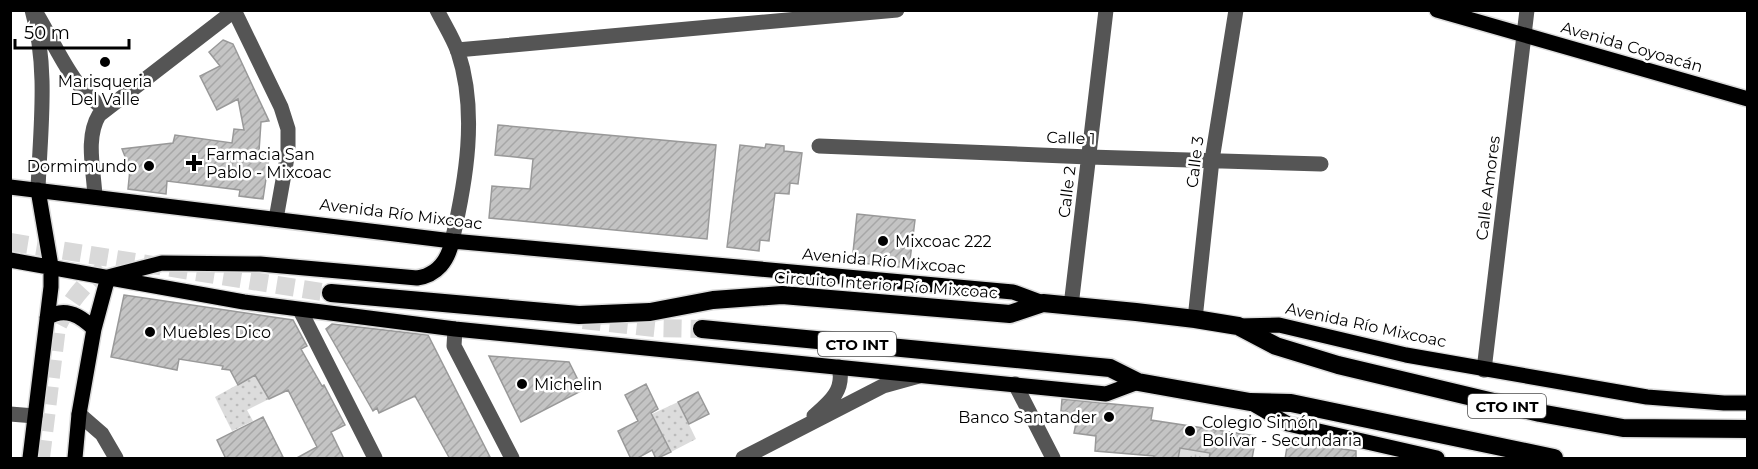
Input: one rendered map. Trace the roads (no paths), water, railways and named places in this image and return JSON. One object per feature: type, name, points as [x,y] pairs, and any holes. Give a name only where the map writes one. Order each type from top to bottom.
[{"type":"highway","name":"Circuito Interior Río Mixcoac","points":[[331,292],[579,315],[650,312],[713,300],[783,295],[1010,314],[1043,303]]},
{"type":"highway","name":"Avenida Río Mixcoac","points":[[1043,303],[1238,326]]},
{"type":"highway","name":"CTO INT","points":[[1238,326],[1276,346],[1338,365],[1540,413],[1623,428],[1748,429]]},
{"type":"highway","name":"CTO INT","points":[[702,329],[1110,368],[1138,382],[1250,402],[1292,402],[1554,459]]},
{"type":"main road","name":"Avenida Coyoacán","points":[[1437,10],[1748,99]]},
{"type":"main road","name":"Avenida Río Mixcoac","points":[[10,187],[452,241],[1012,292],[1043,303]]},
{"type":"main road","points":[[30,459],[51,287],[51,266],[38,190]]},
{"type":"main road","points":[[75,459],[79,414],[94,329],[108,277],[162,263],[260,264],[417,278],[430,274],[442,265],[449,253],[452,241]]},
{"type":"main road","name":"CTO INT","points":[[10,260],[300,310],[455,329],[1106,394],[1138,382]]},
{"type":"main road","points":[[47,318],[54,313],[67,313],[82,317],[94,329]]},
{"type":"main road","name":"Avenida Río Mixcoac","points":[[1238,326],[1279,325],[1364,346],[1484,370],[1647,397],[1748,403]]},
{"type":"main road","name":"CTO INT","points":[[1250,402],[1288,424],[1437,459]]},
{"type":"street","points":[[34,10],[82,90],[106,109]]},
{"type":"street","points":[[34,10],[42,66],[38,190]]},
{"type":"street","points":[[437,10],[457,50],[463,70],[468,104],[468,143],[452,241]]},
{"type":"street","points":[[457,50],[843,13],[897,10]]},
{"type":"street","name":"Calle 2","points":[[1071,306],[1106,10]]},
{"type":"street","name":"Calle 3","points":[[1195,320],[1212,160],[1236,10]]},
{"type":"street","name":"Calle Amores","points":[[1484,370],[1527,10]]},
{"type":"street","points":[[95,197],[91,137],[95,123],[106,109],[235,11],[281,107],[288,129],[288,152],[276,219]]},
{"type":"street","name":"Calle 1","points":[[819,146],[1321,164]]},
{"type":"street","points":[[300,310],[375,459]]},
{"type":"street","points":[[455,329],[454,346],[512,459]]},
{"type":"street","points":[[798,430],[837,394],[841,376],[839,367]]},
{"type":"street","points":[[743,459],[883,386],[922,375]]},
{"type":"street","points":[[1015,384],[1053,459]]},
{"type":"street","points":[[10,414],[35,416]]},
{"type":"street","points":[[79,414],[102,434],[116,459]]},
{"type":"tunnel","points":[[10,242],[346,296]]},
{"type":"tunnel","points":[[41,458],[57,327],[78,294],[91,279],[107,267]]},
{"type":"tunnel","points":[[583,320],[655,328],[702,329]]},
{"type":"place","name":"Marisqueria Del Valle","points":[[105,62]]},
{"type":"place","name":"Farmacia San Pablo - Mixcoac","points":[[194,163]]},
{"type":"place","name":"Dormimundo","points":[[149,166]]},
{"type":"place","name":"Mixcoac 222","points":[[883,241]]},
{"type":"place","name":"Muebles Dico","points":[[150,332]]},
{"type":"place","name":"Michelin","points":[[522,384]]},
{"type":"place","name":"Banco Santander","points":[[1109,417]]},
{"type":"place","name":"Colegio Simón Bolívar - Secundaria","points":[[1190,431]]}]
